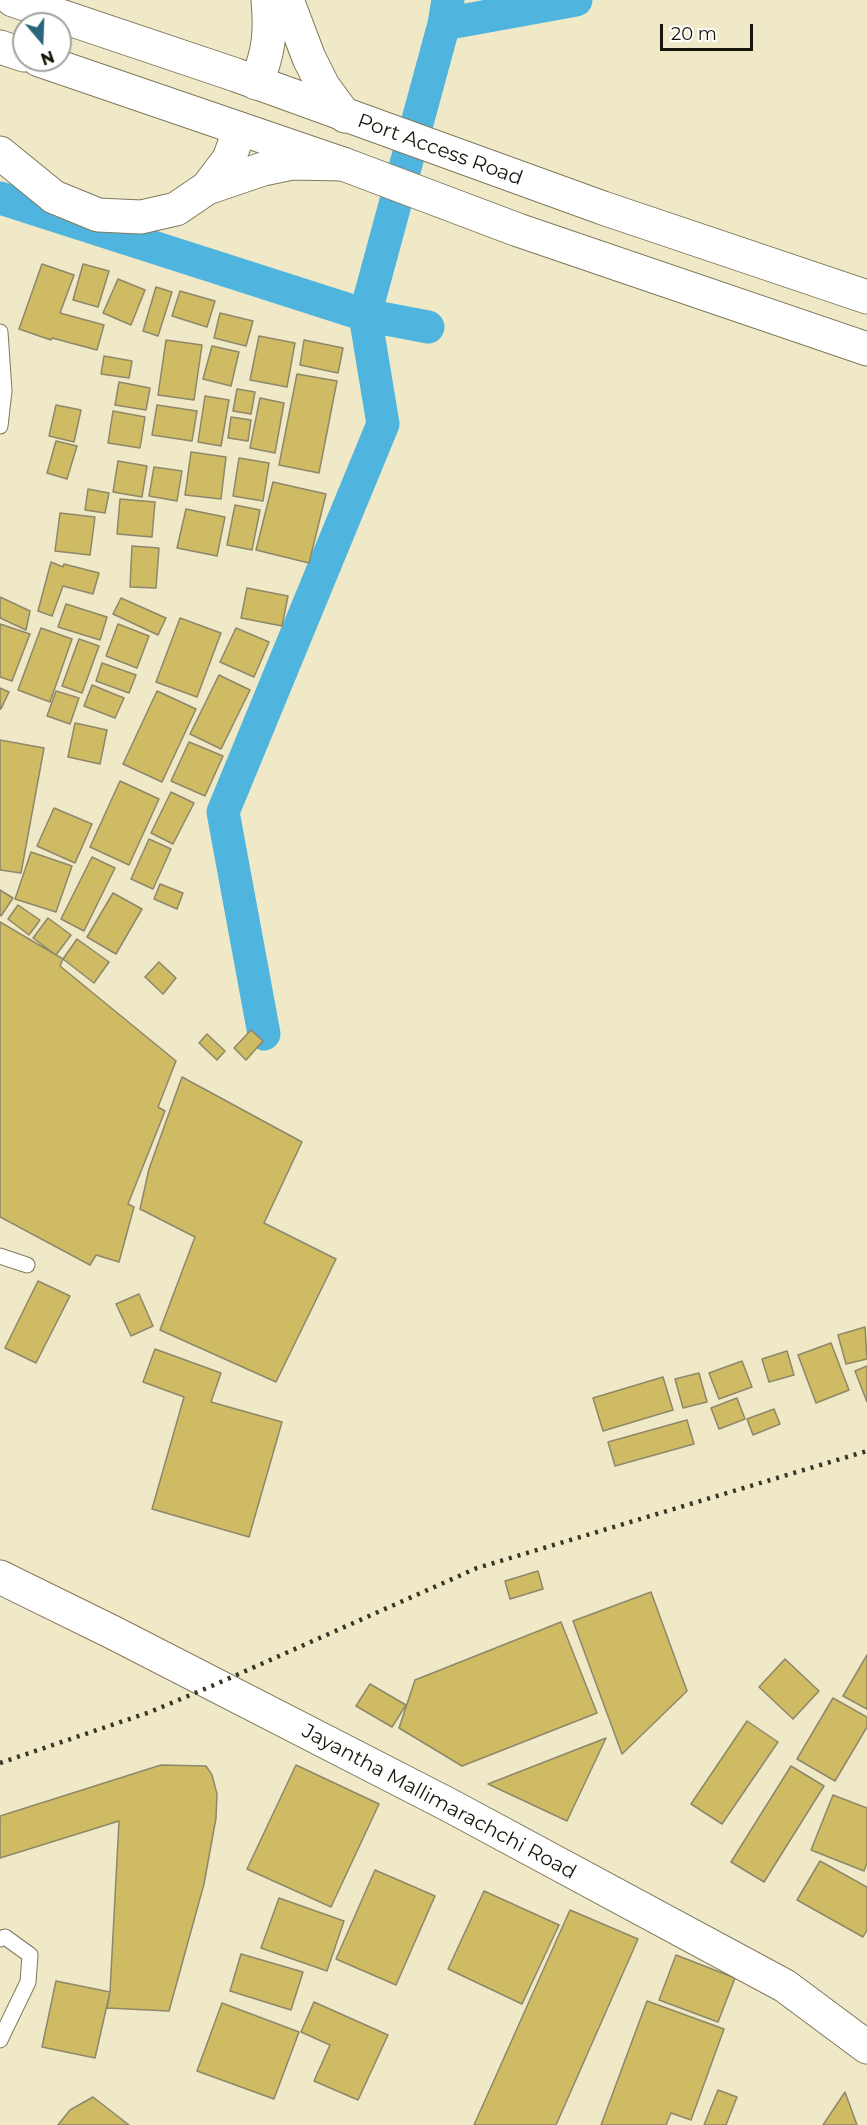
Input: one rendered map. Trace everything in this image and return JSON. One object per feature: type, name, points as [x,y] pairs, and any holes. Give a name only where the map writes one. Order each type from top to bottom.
[{"type":"main road","name":"Port Access Road","points":[[13,0],[256,82],[528,181],[867,297]]},
{"type":"main road","points":[[256,82],[267,58],[271,25],[268,0]]},
{"type":"main road","points":[[287,0],[309,58],[323,86],[345,116]]},
{"type":"main road","points":[[72,71],[343,164],[518,230],[867,349]]},
{"type":"main road","points":[[207,188],[229,159],[240,129]]},
{"type":"main road","points":[[0,153],[54,197],[98,215],[141,217],[176,209],[207,188],[263,170],[292,164],[343,164]]},
{"type":"main road","name":"Jayantha Mallimarachchi Road","points":[[0,1577],[449,1805],[774,1980],[867,2047]]},
{"type":"lane","points":[[0,332],[4,391],[0,426]]},
{"type":"lane","points":[[0,1256],[27,1265]]},
{"type":"lane","points":[[0,1939],[5,1937],[30,1955],[28,1982],[0,2040]]},
{"type":"building","points":[[42,264],[74,275],[60,313],[104,325],[97,350],[52,338],[51,340],[19,329]]},
{"type":"building","points":[[83,264],[109,271],[98,307],[73,300]]},
{"type":"building","points":[[118,279],[145,290],[131,325],[103,313]]},
{"type":"building","points":[[156,287],[172,292],[158,336],[143,331]]},
{"type":"building","points":[[180,291],[215,301],[207,327],[172,316]]},
{"type":"building","points":[[220,313],[253,321],[246,346],[214,338]]},
{"type":"building","points":[[259,336],[295,343],[287,387],[250,380]]},
{"type":"building","points":[[166,340],[202,345],[194,400],[158,395]]},
{"type":"building","points":[[304,340],[343,348],[338,373],[300,365]]},
{"type":"building","points":[[212,346],[239,352],[231,386],[203,379]]},
{"type":"building","points":[[104,356],[132,361],[129,378],[101,374]]},
{"type":"building","points":[[297,374],[337,381],[319,473],[279,465]]},
{"type":"building","points":[[119,382],[150,388],[146,410],[115,405]]},
{"type":"building","points":[[237,389],[255,392],[251,414],[233,411]]},
{"type":"building","points":[[205,396],[229,400],[221,446],[198,442]]},
{"type":"building","points":[[260,398],[284,403],[275,453],[250,448]]},
{"type":"building","points":[[56,405],[81,410],[74,442],[49,436]]},
{"type":"building","points":[[157,405],[197,411],[192,441],[152,435]]},
{"type":"building","points":[[113,411],[145,417],[140,448],[108,443]]},
{"type":"building","points":[[231,417],[251,420],[248,441],[228,438]]},
{"type":"building","points":[[56,441],[77,446],[67,479],[47,473]]},
{"type":"building","points":[[191,452],[226,457],[221,499],[185,495]]},
{"type":"building","points":[[239,458],[269,463],[263,501],[233,496]]},
{"type":"building","points":[[118,461],[147,466],[142,497],[113,492]]},
{"type":"building","points":[[154,467],[182,471],[177,501],[149,496]]},
{"type":"building","points":[[273,482],[326,494],[309,563],[256,550]]},
{"type":"building","points":[[88,489],[109,493],[105,513],[85,510]]},
{"type":"building","points":[[120,499],[155,502],[152,537],[117,534]]},
{"type":"building","points":[[235,505],[260,510],[252,550],[227,545]]},
{"type":"building","points":[[186,509],[225,517],[217,556],[177,548]]},
{"type":"building","points":[[60,513],[95,517],[90,555],[55,551]]},
{"type":"building","points":[[132,546],[159,548],[156,588],[130,587]]},
{"type":"building","points":[[51,562],[63,567],[64,564],[99,573],[93,594],[63,586],[52,616],[38,611]]},
{"type":"building","points":[[247,588],[288,596],[282,626],[241,618]]},
{"type":"building","points":[[0,597],[30,611],[26,630],[0,618]]},
{"type":"building","points":[[121,598],[166,618],[158,635],[113,614]]},
{"type":"building","points":[[66,604],[107,617],[100,640],[58,627]]},
{"type":"building","points":[[180,618],[221,633],[197,697],[156,682]]},
{"type":"building","points":[[0,624],[30,634],[12,681],[0,677]]},
{"type":"building","points":[[118,624],[149,636],[137,668],[106,656]]},
{"type":"building","points":[[41,628],[72,639],[50,702],[18,690]]},
{"type":"building","points":[[236,628],[269,642],[254,677],[220,662]]},
{"type":"building","points":[[79,639],[99,646],[82,693],[62,686]]},
{"type":"building","points":[[102,663],[136,675],[129,693],[96,681]]},
{"type":"building","points":[[219,675],[250,690],[221,749],[190,734]]},
{"type":"building","points":[[92,685],[124,698],[115,718],[84,706]]},
{"type":"building","points":[[0,688],[9,692],[1,709],[0,709]]},
{"type":"building","points":[[56,691],[79,698],[70,724],[47,716]]},
{"type":"building","points":[[157,691],[196,709],[162,782],[123,764]]},
{"type":"building","points":[[75,723],[107,730],[100,764],[68,757]]},
{"type":"building","points":[[0,740],[44,748],[21,873],[0,870]]},
{"type":"building","points":[[189,742],[223,756],[205,796],[171,781]]},
{"type":"building","points":[[120,781],[159,799],[129,865],[90,847]]},
{"type":"building","points":[[171,792],[194,803],[173,844],[151,833]]},
{"type":"building","points":[[54,808],[92,824],[75,863],[37,846]]},
{"type":"building","points":[[149,839],[171,849],[153,889],[131,879]]},
{"type":"building","points":[[31,852],[72,866],[56,912],[15,899]]},
{"type":"building","points":[[92,857],[115,868],[84,931],[61,919]]},
{"type":"building","points":[[160,884],[183,893],[177,909],[154,899]]},
{"type":"building","points":[[0,890],[13,898],[1,916],[0,915]]},
{"type":"building","points":[[113,893],[142,909],[116,954],[87,937]]},
{"type":"building","points":[[18,905],[40,920],[29,935],[8,919]]},
{"type":"building","points":[[48,918],[71,935],[56,955],[33,938]]},
{"type":"building","points":[[0,922],[63,959],[60,966],[176,1061],[158,1107],[165,1111],[128,1204],[134,1207],[119,1262],[96,1255],[90,1265],[0,1217]]},
{"type":"building","points":[[77,939],[109,962],[94,983],[63,959]]},
{"type":"building","points":[[159,962],[176,978],[163,994],[145,977]]},
{"type":"building","points":[[251,1030],[263,1041],[246,1060],[234,1048]]},
{"type":"building","points":[[207,1034],[225,1051],[217,1060],[199,1043]]},
{"type":"building","points":[[182,1077],[302,1142],[264,1223],[336,1259],[276,1382],[160,1330],[195,1237],[140,1209],[149,1169]]},
{"type":"building","points":[[38,1281],[70,1296],[36,1363],[5,1348]]},
{"type":"building","points":[[139,1294],[153,1326],[131,1336],[116,1304]]},
{"type":"building","points":[[865,1327],[867,1359],[846,1364],[838,1335]]},
{"type":"building","points":[[831,1343],[849,1390],[816,1403],[798,1355]]},
{"type":"building","points":[[155,1349],[221,1373],[211,1402],[282,1422],[249,1537],[152,1509],[184,1397],[143,1382]]},
{"type":"building","points":[[787,1351],[794,1375],[769,1382],[762,1359]]},
{"type":"building","points":[[742,1361],[752,1387],[719,1399],[709,1373]]},
{"type":"building","points":[[867,1366],[867,1402],[855,1371]]},
{"type":"building","points":[[699,1373],[707,1402],[683,1408],[675,1379]]},
{"type":"building","points":[[663,1377],[673,1410],[603,1431],[593,1398]]},
{"type":"building","points":[[737,1398],[745,1419],[719,1429],[711,1408]]},
{"type":"building","points":[[774,1409],[780,1424],[753,1435],[747,1419]]},
{"type":"building","points":[[687,1420],[694,1444],[615,1466],[608,1442]]},
{"type":"building","points":[[538,1571],[543,1589],[510,1599],[505,1581]]},
{"type":"building","points":[[651,1592],[687,1691],[622,1754],[573,1621]]},
{"type":"building","points":[[561,1622],[597,1713],[462,1766],[399,1728],[415,1680]]},
{"type":"building","points":[[867,1655],[867,1709],[843,1696]]},
{"type":"building","points":[[785,1659],[819,1691],[793,1719],[759,1687]]},
{"type":"building","points":[[370,1684],[406,1705],[392,1727],[356,1706]]},
{"type":"building","points":[[833,1698],[867,1717],[867,1727],[835,1781],[797,1759]]},
{"type":"building","points":[[747,1721],[778,1742],[722,1824],[691,1804]]},
{"type":"building","points":[[606,1738],[567,1821],[488,1784]]},
{"type":"building","points":[[161,1765],[206,1766],[212,1775],[217,1794],[216,1818],[204,1884],[169,2011],[107,2008],[110,1992],[119,1821],[0,1858],[0,1816]]},
{"type":"building","points":[[296,1765],[379,1804],[331,1907],[247,1869]]},
{"type":"building","points":[[791,1766],[824,1786],[764,1882],[731,1862]]},
{"type":"building","points":[[833,1795],[867,1808],[867,1863],[864,1871],[811,1850]]},
{"type":"building","points":[[820,1861],[867,1887],[867,1930],[863,1937],[797,1900]]},
{"type":"building","points":[[375,1870],[435,1896],[396,1985],[336,1959]]},
{"type":"building","points":[[484,1891],[559,1925],[522,2004],[448,1969]]},
{"type":"building","points":[[279,1898],[344,1921],[327,1971],[261,1948]]},
{"type":"building","points":[[570,1910],[638,1939],[556,2125],[474,2125]]},
{"type":"building","points":[[241,1954],[303,1972],[291,2010],[230,1991]]},
{"type":"building","points":[[676,1955],[735,1978],[718,2022],[659,2000]]},
{"type":"building","points":[[56,1981],[110,1992],[95,2058],[42,2047]]},
{"type":"building","points":[[647,2001],[724,2029],[691,2120],[671,2113],[666,2125],[601,2125]]},
{"type":"building","points":[[314,2002],[388,2035],[358,2100],[314,2081],[330,2045],[301,2032]]},
{"type":"building","points":[[222,2003],[299,2032],[274,2099],[197,2071]]},
{"type":"building","points":[[718,2090],[737,2097],[726,2125],[704,2125]]},
{"type":"building","points":[[845,2092],[857,2125],[823,2125]]},
{"type":"building","points":[[93,2097],[129,2125],[58,2125],[70,2110]]},
{"type":"waterway","points":[[448,0],[444,24],[576,0]]},
{"type":"waterway","points":[[264,1034],[223,812],[383,424],[365,315],[444,24]]},
{"type":"waterway","points":[[0,198],[365,315],[428,327]]},
{"type":"railway","points":[[0,1763],[150,1712],[477,1568],[867,1451]]}]
